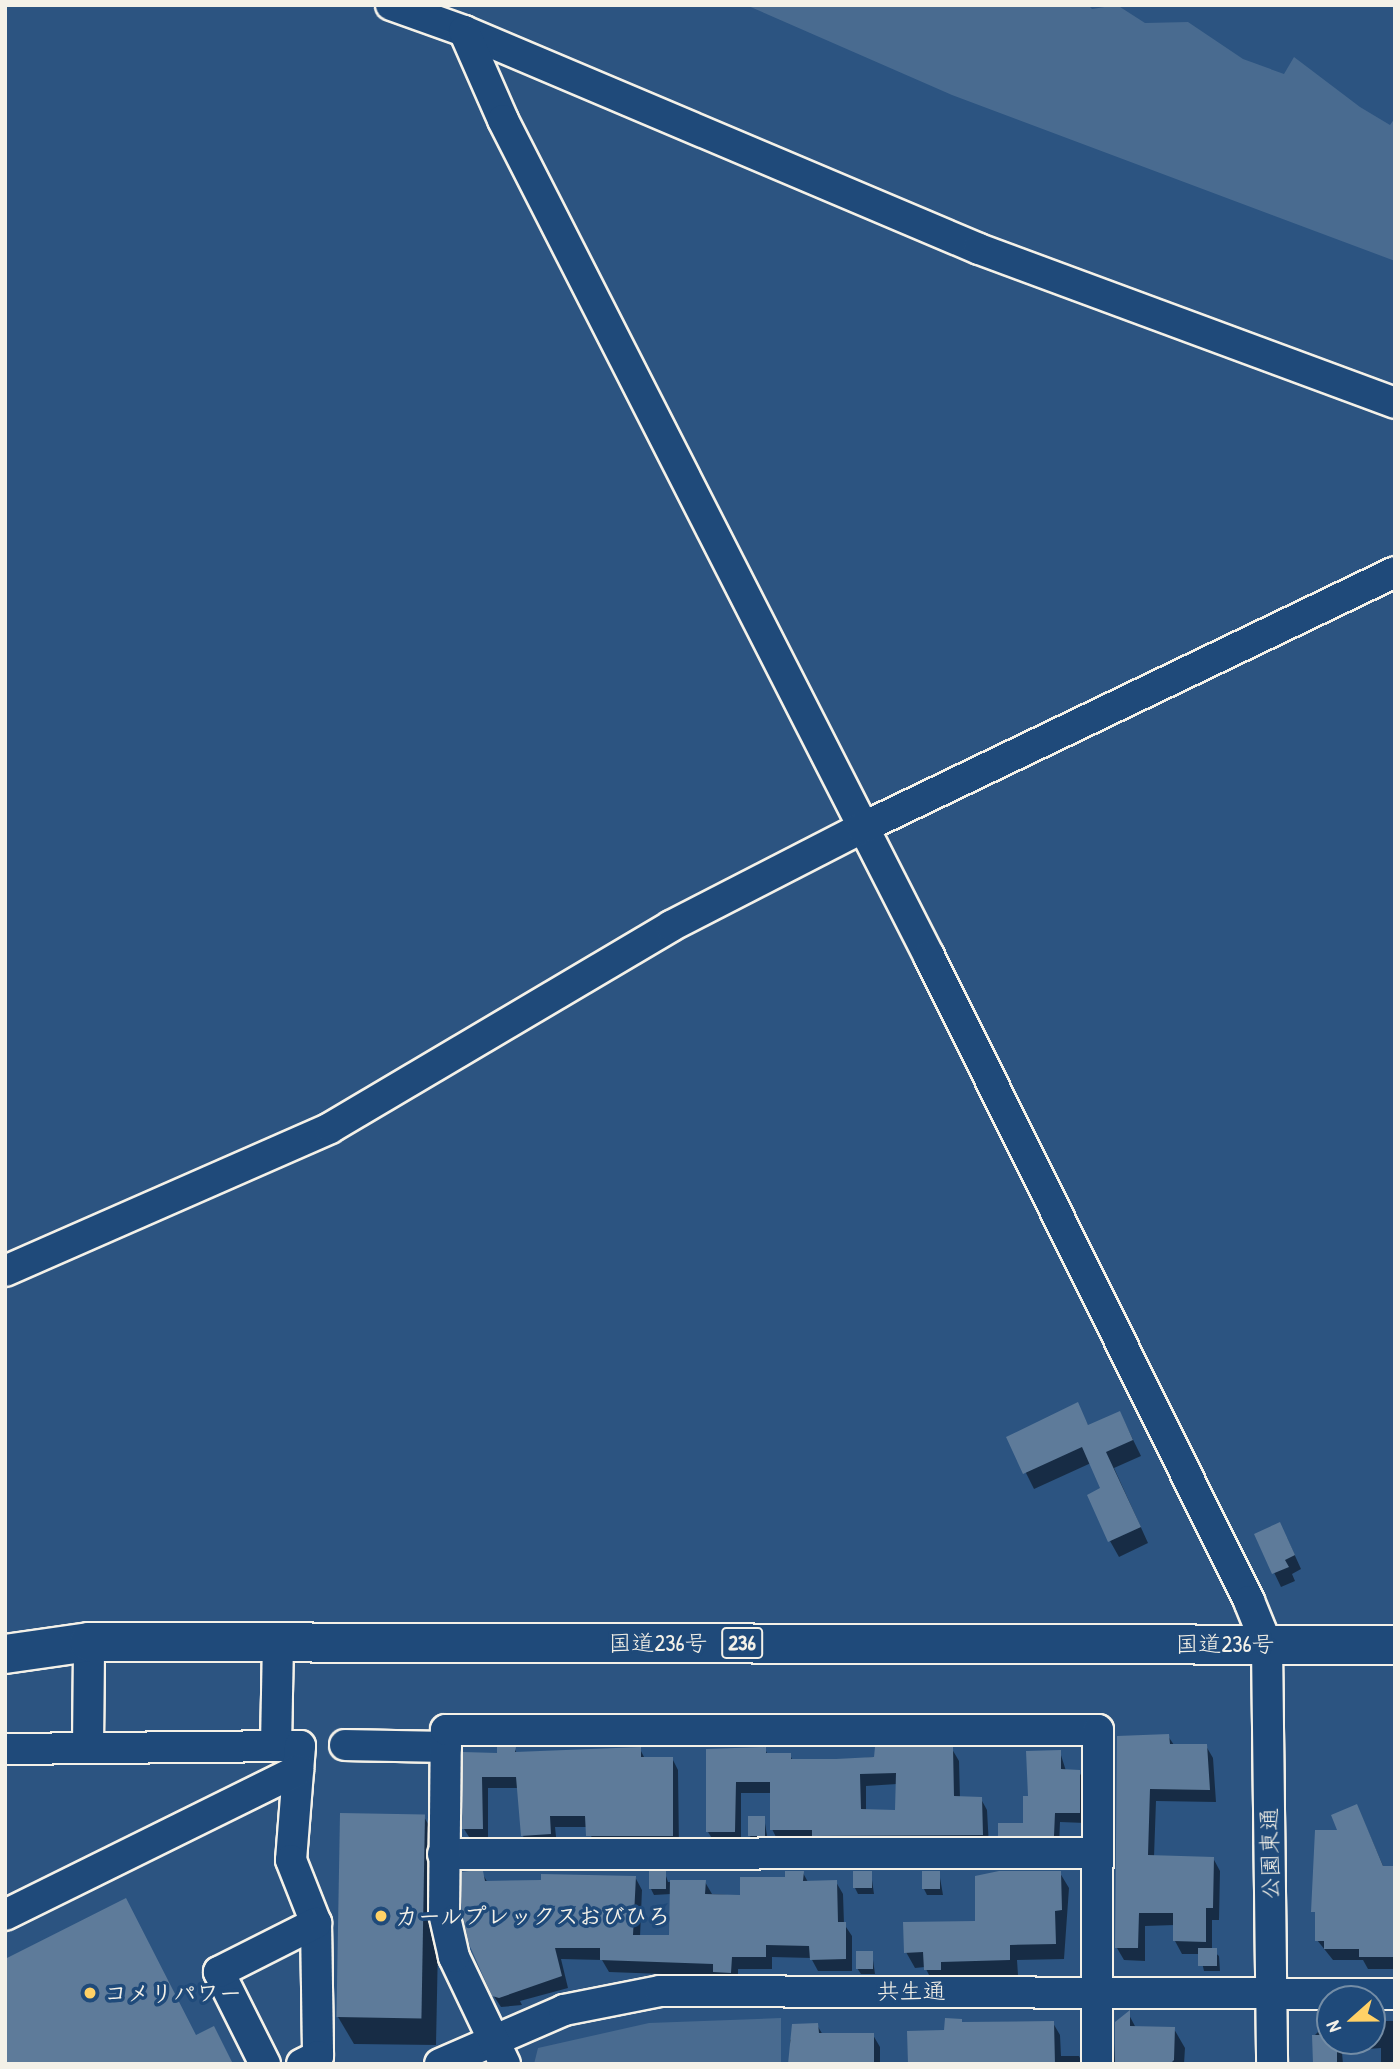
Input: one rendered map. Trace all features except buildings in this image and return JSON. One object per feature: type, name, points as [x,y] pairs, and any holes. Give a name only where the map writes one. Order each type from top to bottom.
[{"type":"highway","name":"国道236号","points":[[5,1629],[89,1642]]},
{"type":"highway","name":"国道236号","points":[[5,1654],[89,1642],[1395,1645]]},
{"type":"street","points":[[391,5],[464,31],[979,249],[1395,403]]},
{"type":"street","points":[[464,31],[503,120],[1243,1588],[1267,1644]]},
{"type":"street","points":[[5,1271],[330,1128],[671,926],[862,828],[1395,572]]},
{"type":"street","points":[[88,1746],[89,1642]]},
{"type":"street","points":[[276,1746],[278,1642]]},
{"type":"street","name":"公園東通","points":[[1267,1644],[1272,2064]]},
{"type":"street","points":[[498,2051],[454,1957],[444,1913],[446,1730],[1098,1730],[1097,2064]]},
{"type":"street","points":[[345,1745],[446,1747]]},
{"type":"street","points":[[5,1749],[88,1746],[300,1746],[291,1860],[316,1923],[318,2056],[302,2064]]},
{"type":"street","points":[[5,1915],[298,1770]]},
{"type":"street","points":[[443,1854],[1098,1853]]},
{"type":"street","points":[[265,2064],[219,1972],[316,1923]]},
{"type":"street","name":"共生通","points":[[440,2064],[498,2051],[564,2010],[660,1991],[1097,1991],[1273,1996],[1395,1994]]},
{"type":"shaded area","points":[[746,5],[1088,5],[1092,9],[1117,5],[1145,23],[1188,22],[1243,59],[1284,74],[1294,57],[1360,107],[1390,125],[1395,118],[1395,261],[952,95]]},
{"type":"shaded area","points":[[781,2018],[781,2064],[534,2064],[538,2048],[649,2023]]},
{"type":"place","name":"カールプレックスおびひろ","points":[[381,1916]]},
{"type":"place","name":"コメリパワー","points":[[90,1993]]}]
